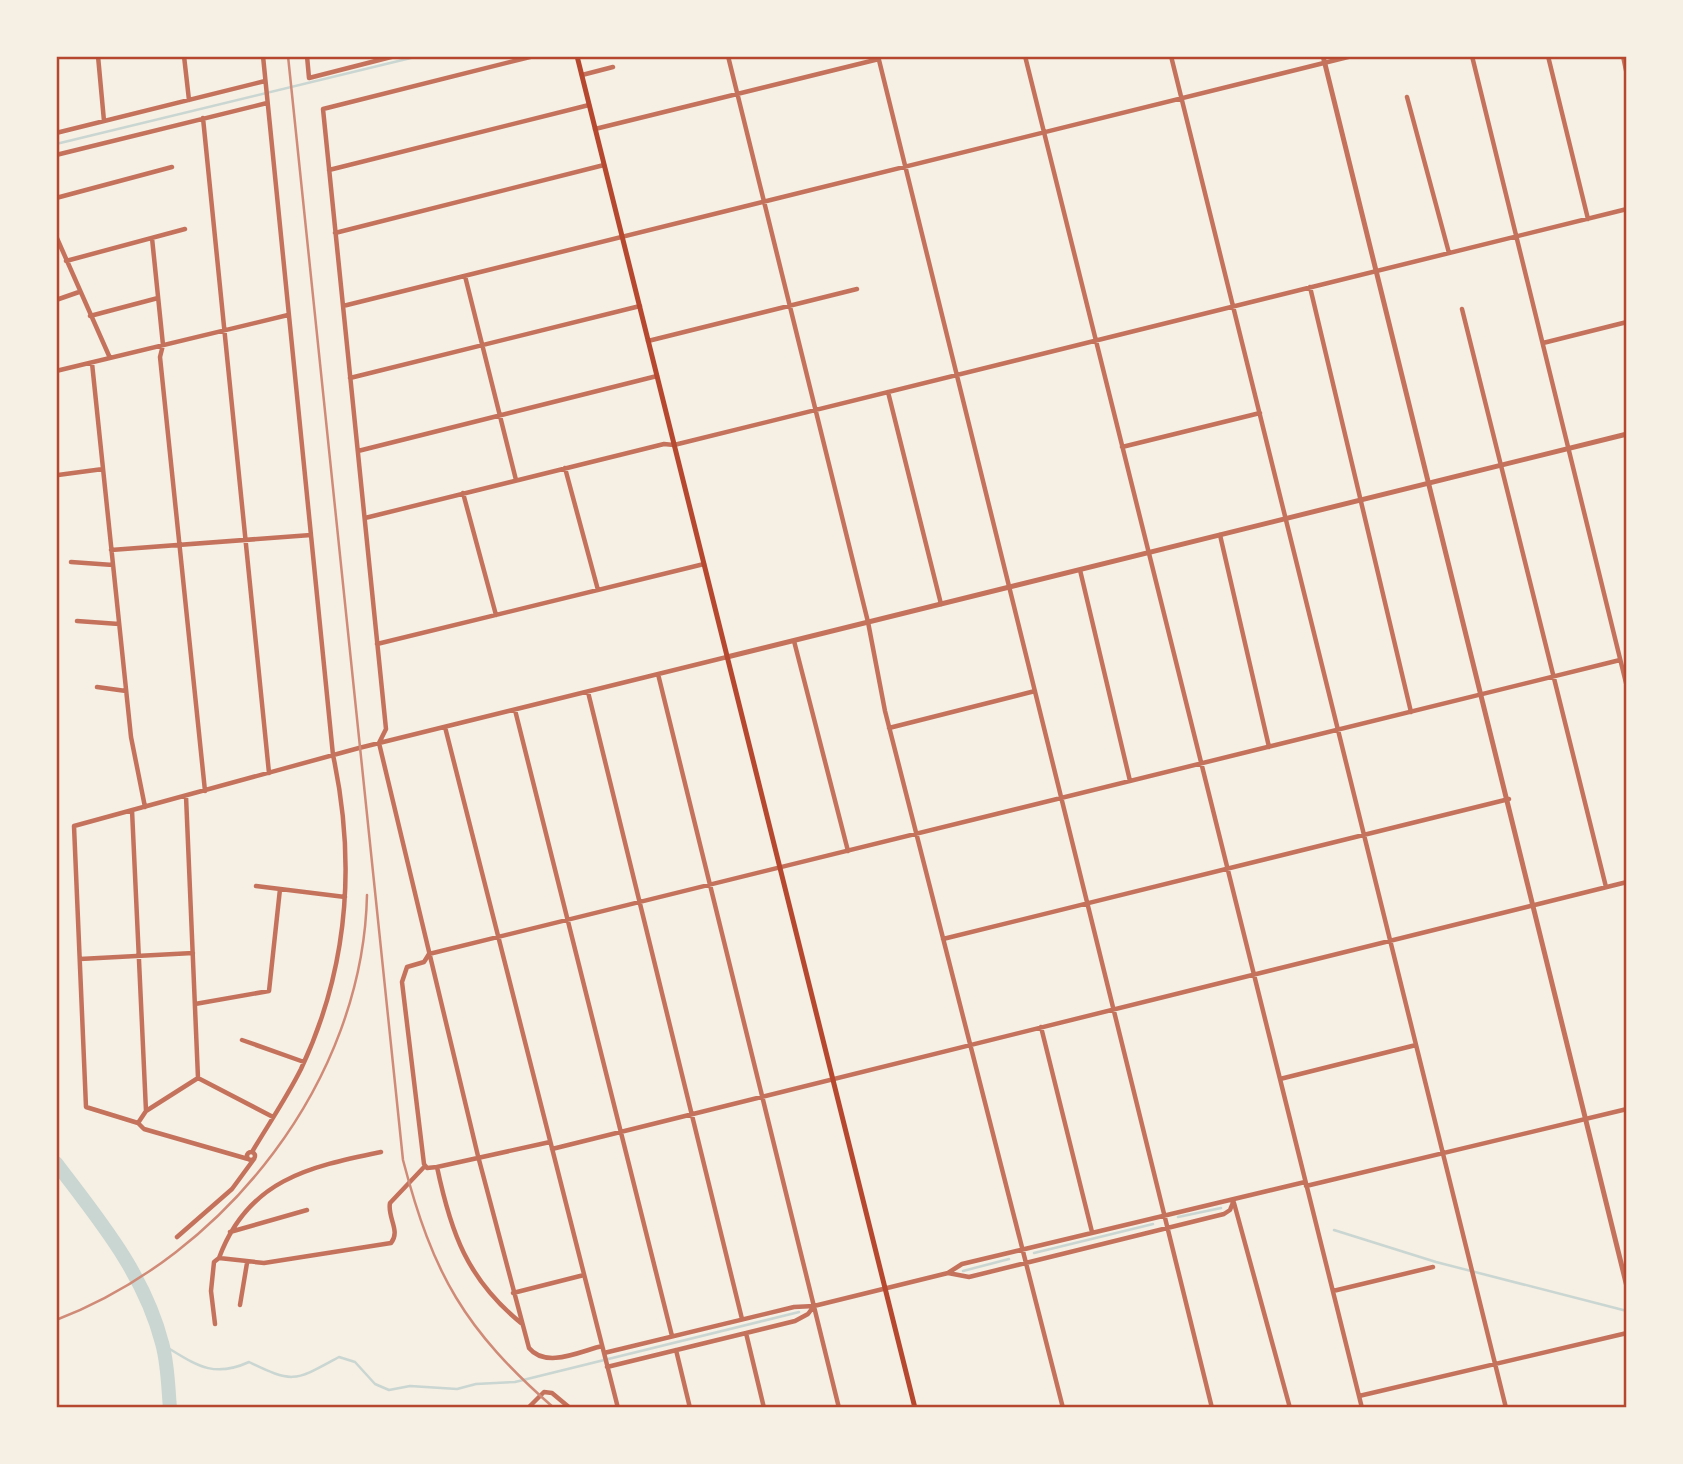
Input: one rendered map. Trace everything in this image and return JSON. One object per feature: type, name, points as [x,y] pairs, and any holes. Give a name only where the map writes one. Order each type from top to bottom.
[{"type":"main road","points":[[577,56],[915,1408]]},
{"type":"street","points":[[98,56],[104,121]]},
{"type":"street","points":[[184,56],[189,100]]},
{"type":"street","points":[[177,1237],[232,1189],[304,1062],[331,990],[345,897],[346,832],[333,755],[263,56]]},
{"type":"street","points":[[307,56],[309,78],[395,56]]},
{"type":"street","points":[[534,56],[323,109],[386,729],[379,743],[478,1156],[529,1349],[550,1359],[602,1346]]},
{"type":"street","points":[[728,56],[868,622],[916,834],[1063,1408]]},
{"type":"street","points":[[1025,56],[1362,1408]]},
{"type":"street","points":[[1171,56],[1506,1408]]},
{"type":"street","points":[[343,306],[1181,98],[1324,59],[1352,56]]},
{"type":"street","points":[[1472,56],[1627,687]]},
{"type":"street","points":[[1548,56],[1588,219]]},
{"type":"street","points":[[1623,56],[1627,75]]},
{"type":"street","points":[[595,129],[879,57],[1212,1408]]},
{"type":"street","points":[[1324,59],[1509,799],[1627,1287]]},
{"type":"street","points":[[582,75],[613,67]]},
{"type":"street","points":[[56,133],[265,83]]},
{"type":"street","points":[[1408,97],[1448,253]]},
{"type":"street","points":[[56,155],[267,100]]},
{"type":"street","points":[[329,170],[589,105]]},
{"type":"street","points":[[203,118],[269,773]]},
{"type":"street","points":[[335,233],[604,165]]},
{"type":"street","points":[[56,198],[172,167]]},
{"type":"street","points":[[365,518],[664,443],[674,444],[816,410],[1627,209]]},
{"type":"street","points":[[66,261],[185,229]]},
{"type":"street","points":[[56,236],[110,358]]},
{"type":"street","points":[[152,238],[163,345],[160,357],[205,791]]},
{"type":"street","points":[[465,275],[516,480]]},
{"type":"street","points":[[1310,287],[1412,712]]},
{"type":"street","points":[[649,341],[857,289]]},
{"type":"street","points":[[56,300],[79,292]]},
{"type":"street","points":[[90,316],[158,298]]},
{"type":"street","points":[[350,378],[640,306]]},
{"type":"street","points":[[1462,309],[1606,887]]},
{"type":"street","points":[[56,371],[288,315]]},
{"type":"street","points":[[1543,343],[1627,322]]},
{"type":"street","points":[[147,349],[160,357]]},
{"type":"street","points":[[92,363],[132,744],[145,807]]},
{"type":"street","points":[[358,450],[657,376]]},
{"type":"street","points":[[888,392],[941,604]]},
{"type":"street","points":[[1122,447],[1260,413]]},
{"type":"street","points":[[251,1159],[145,1129],[138,1123],[86,1107],[74,826],[379,743],[1627,435]]},
{"type":"street","points":[[565,468],[598,590]]},
{"type":"street","points":[[58,475],[103,469]]},
{"type":"street","points":[[463,493],[496,615]]},
{"type":"street","points":[[111,550],[310,535]]},
{"type":"street","points":[[1220,535],[1269,747]]},
{"type":"street","points":[[71,562],[113,565]]},
{"type":"street","points":[[377,644],[704,564]]},
{"type":"street","points":[[1080,570],[1130,781]]},
{"type":"street","points":[[77,621],[119,624]]},
{"type":"street","points":[[794,640],[848,851]]},
{"type":"street","points":[[425,1166],[402,982],[407,967],[424,962],[429,954],[1620,660]]},
{"type":"street","points":[[658,674],[839,1408]]},
{"type":"street","points":[[97,687],[126,691]]},
{"type":"street","points":[[890,728],[1035,691]]},
{"type":"street","points":[[588,692],[742,1320]]},
{"type":"street","points":[[515,709],[672,1336]]},
{"type":"street","points":[[445,727],[618,1408]]},
{"type":"street","points":[[186,796],[198,1078]]},
{"type":"street","points":[[943,939],[1509,799]]},
{"type":"street","points":[[132,810],[146,1111]]},
{"type":"street","points":[[552,1149],[1627,882]]},
{"type":"street","points":[[256,886],[345,897]]},
{"type":"street","points":[[195,1004],[269,991],[280,889]]},
{"type":"street","points":[[80,959],[193,953]]},
{"type":"street","points":[[1041,1027],[1092,1232]]},
{"type":"street","points":[[242,1040],[304,1062]]},
{"type":"street","points":[[1280,1079],[1416,1045]]},
{"type":"street","points":[[138,1123],[146,1111],[198,1078]]},
{"type":"street","points":[[198,1078],[273,1117]]},
{"type":"street","points":[[604,1353],[948,1273],[962,1264],[1164,1214],[1443,1153],[1627,1109]]},
{"type":"street","points":[[425,1166],[437,1167],[550,1142]]},
{"type":"street","points":[[215,1324],[211,1291],[214,1262],[219,1258],[229,1232],[286,1178],[323,1164],[380,1152]]},
{"type":"street","points":[[219,1258],[264,1263],[391,1243],[395,1233],[389,1210],[390,1203],[425,1166]]},
{"type":"street","points":[[437,1167],[447,1213],[461,1252],[491,1294],[521,1323]]},
{"type":"street","points":[[948,1273],[969,1277],[1224,1214],[1230,1210],[1234,1200]]},
{"type":"street","points":[[1234,1200],[1290,1408]]},
{"type":"street","points":[[229,1232],[307,1210]]},
{"type":"street","points":[[240,1305],[247,1263]]},
{"type":"street","points":[[1333,1291],[1433,1266]]},
{"type":"street","points":[[513,1293],[584,1275]]},
{"type":"street","points":[[607,1367],[802,1318],[814,1306]]},
{"type":"street","points":[[746,1333],[764,1408]]},
{"type":"street","points":[[1359,1396],[1627,1333]]},
{"type":"street","points":[[676,1350],[690,1408]]},
{"type":"street","points":[[528,1408],[544,1392],[552,1393],[570,1408]]},
{"type":"waterway","points":[[56,144],[419,56]]},
{"type":"waterway","points":[[56,1163],[118,1248],[144,1293],[164,1351],[170,1408]]},
{"type":"waterway","points":[[1178,1217],[1221,1208]]},
{"type":"waterway","points":[[1034,1253],[1153,1224]]},
{"type":"waterway","points":[[1334,1230],[1436,1262],[1627,1311]]},
{"type":"waterway","points":[[963,1271],[1009,1259]]},
{"type":"waterway","points":[[163,1345],[195,1363],[214,1369],[236,1367],[249,1362],[276,1374],[294,1377],[313,1371],[339,1357],[355,1362],[375,1384],[389,1390],[410,1386],[457,1389],[476,1384],[515,1382],[799,1312]]},
{"type":"railway","points":[[288,56],[403,1160],[427,1236],[456,1298],[497,1352],[554,1408]]},
{"type":"railway","points":[[56,1320],[118,1291],[176,1252],[228,1206],[274,1152],[312,1094],[341,1030],[359,964],[367,895]]}]
